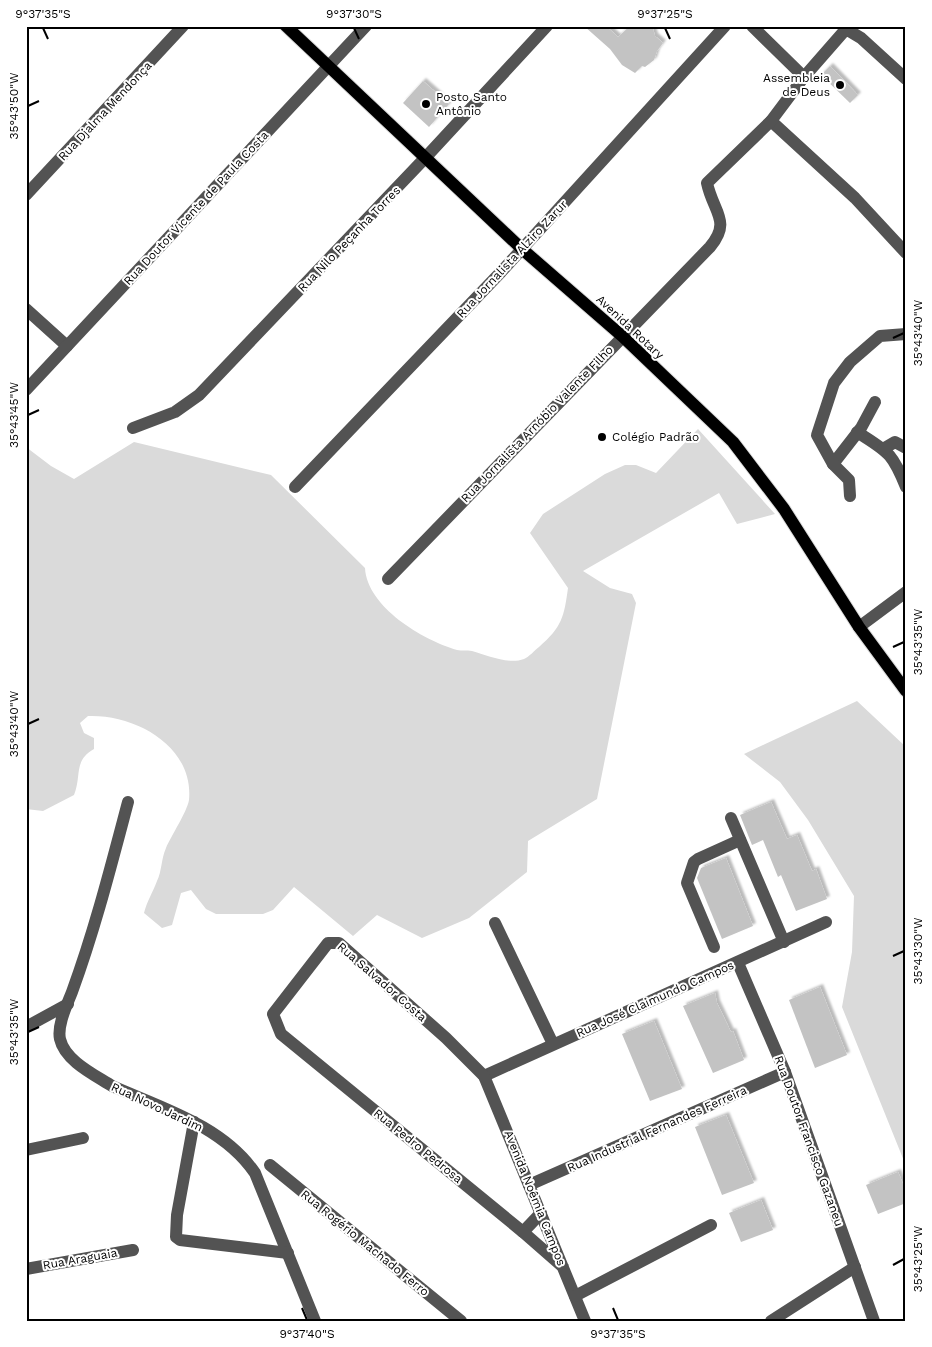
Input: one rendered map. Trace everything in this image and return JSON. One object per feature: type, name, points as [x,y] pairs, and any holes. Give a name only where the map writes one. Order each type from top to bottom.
[{"type":"main road","name":"Avenida Rotary","points":[[286,26],[522,249],[622,336],[733,442],[748,459],[784,510],[859,627],[906,691]]},
{"type":"street","name":"Rua Djalma Mendonça","points":[[26,195],[183,26]]},
{"type":"street","name":"Rua Doutor Vicente de Paula Costa","points":[[26,390],[366,26]]},
{"type":"street","name":"Rua Nilo Peçanha Torres","points":[[133,428],[175,412],[199,395],[426,157],[547,26]]},
{"type":"street","name":"Rua Jornalista Alziro Zarur","points":[[295,487],[522,249],[725,26]]},
{"type":"street","points":[[752,26],[804,77]]},
{"type":"street","name":"Rua Jornalista Arnóbio Valente Filho","points":[[388,579],[717,239],[722,224],[711,200],[707,183],[771,121],[804,77],[846,29],[861,38],[906,79]]},
{"type":"street","points":[[771,121],[855,198],[906,253]]},
{"type":"street","points":[[26,310],[67,346]]},
{"type":"street","points":[[850,496],[850,480],[833,464],[817,435],[834,383],[850,362],[880,336],[906,334]]},
{"type":"street","points":[[833,464],[876,402]]},
{"type":"street","points":[[857,432],[883,449],[897,464],[906,487]]},
{"type":"street","points":[[883,449],[895,442],[906,448]]},
{"type":"street","points":[[859,627],[906,592]]},
{"type":"street","name":"Rua Novo Jardim","points":[[128,802],[107,886],[59,1032],[63,1047],[68,1055],[112,1086],[194,1122],[219,1138],[249,1164],[255,1173],[315,1321]]},
{"type":"street","points":[[731,818],[784,942]]},
{"type":"street","points":[[714,947],[687,883],[698,859],[740,840]]},
{"type":"street","name":"Rua José Claimundo Campos","points":[[484,1076],[826,922]]},
{"type":"street","points":[[495,923],[553,1044]]},
{"type":"street","name":"Rua Salvador Costa","points":[[275,1024],[273,1014],[328,943],[336,941],[446,1038],[484,1076]]},
{"type":"street","name":"Rua Doutor Francisco Gazaneu","points":[[738,963],[785,1072],[874,1321]]},
{"type":"street","points":[[26,1027],[68,1004]]},
{"type":"street","name":"Rua Pedro Pedrosa","points":[[275,1024],[280,1034],[523,1232],[563,1267]]},
{"type":"street","name":"Rua Industrial Fernandes Ferreira","points":[[529,1185],[785,1072]]},
{"type":"street","name":"Avenida Noêmia Campos","points":[[484,1076],[585,1321]]},
{"type":"street","points":[[194,1122],[177,1215],[176,1238],[288,1253]]},
{"type":"street","points":[[26,1150],[83,1138]]},
{"type":"street","name":"Rua Rogério Machado Ferro","points":[[270,1165],[461,1321]]},
{"type":"street","points":[[523,1232],[541,1213]]},
{"type":"street","points":[[575,1296],[711,1225]]},
{"type":"street","name":"Rua Araguaia","points":[[26,1269],[133,1250]]},
{"type":"street","points":[[771,1321],[855,1266]]},
{"type":"shaded area","points":[[698,429],[775,514],[737,524],[719,493],[583,571],[610,588],[632,594],[636,603],[597,799],[528,841],[527,872],[469,918],[422,938],[377,915],[353,936],[294,887],[273,910],[263,914],[216,914],[206,909],[191,890],[181,893],[172,925],[162,928],[144,913],[159,877],[166,848],[188,805],[188,781],[182,764],[172,749],[142,727],[124,721],[88,716],[80,723],[84,733],[94,738],[94,749],[83,758],[74,795],[43,811],[26,809],[26,447],[51,466],[74,479],[134,442],[271,475],[365,568],[368,582],[375,596],[399,620],[413,630],[457,650],[472,651],[498,659],[518,661],[526,658],[547,640],[561,621],[565,607],[568,588],[530,533],[543,514],[605,474],[625,465],[636,465],[656,473]]},
{"type":"shaded area","points":[[857,701],[906,747],[906,1166],[842,1007],[852,952],[854,896],[808,820],[780,782],[744,754]]},
{"type":"building","points":[[584,26],[606,26],[618,37],[630,26],[645,26],[653,29],[655,36],[663,43],[657,51],[654,60],[645,67],[642,66],[635,73],[622,65],[610,49]]},
{"type":"building","name":"Assembleia de Deus","points":[[830,66],[858,95],[850,103],[821,75]]},
{"type":"building","name":"Posto Santo Antônio","points":[[423,81],[449,104],[429,127],[403,103]]},
{"type":"building","points":[[771,802],[787,839],[797,835],[812,871],[816,869],[827,899],[796,911],[781,875],[778,877],[763,840],[752,845],[740,815]]},
{"type":"building","points":[[726,858],[753,926],[722,939],[697,878],[701,868]]},
{"type":"building","points":[[820,987],[847,1055],[815,1068],[789,1000]]},
{"type":"building","points":[[715,993],[717,1003],[731,1032],[733,1031],[744,1060],[713,1073],[683,1006]]},
{"type":"building","points":[[654,1021],[682,1089],[650,1101],[622,1034]]},
{"type":"building","points":[[726,1115],[754,1183],[722,1195],[695,1127]]},
{"type":"building","points":[[898,1172],[906,1191],[906,1203],[878,1214],[866,1185]]},
{"type":"building","points":[[761,1200],[773,1230],[741,1242],[729,1213]]},
{"type":"place","name":"Assembleia de Deus","points":[[840,85]]},
{"type":"place","name":"Posto Santo Antônio","points":[[426,104]]},
{"type":"place","name":"Colégio Padrão","points":[[602,437]]}]
